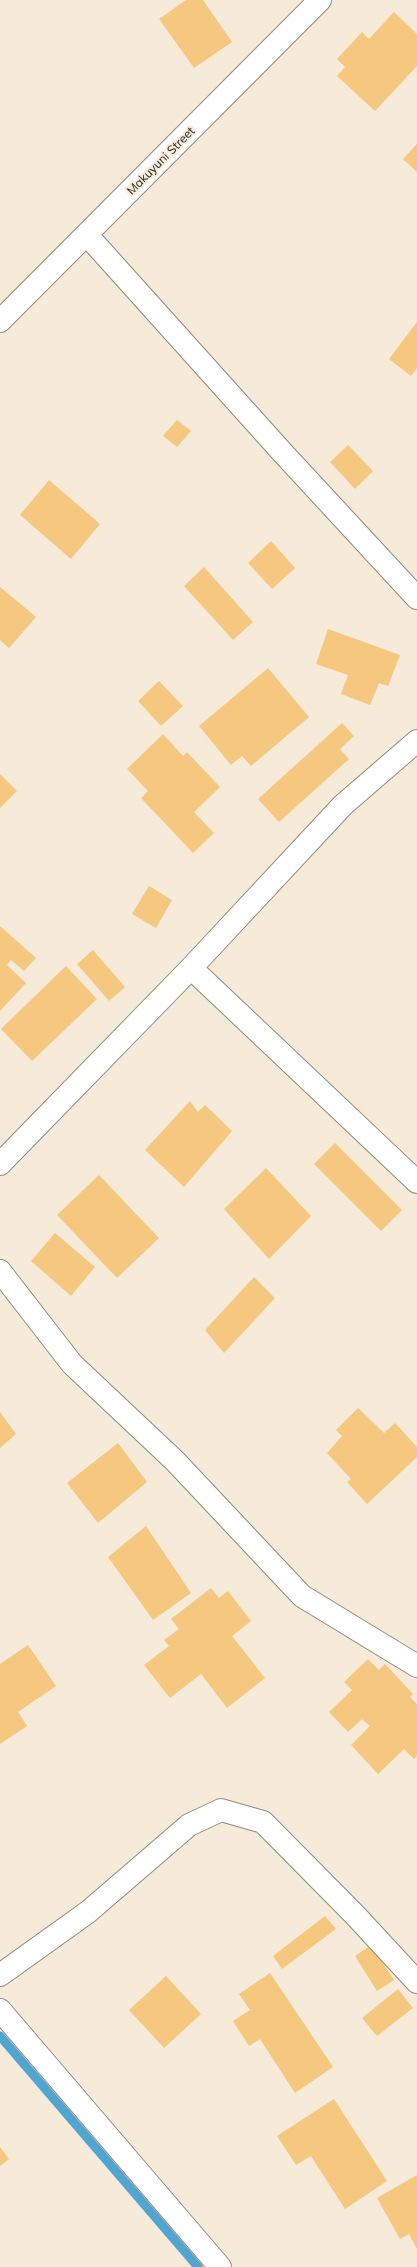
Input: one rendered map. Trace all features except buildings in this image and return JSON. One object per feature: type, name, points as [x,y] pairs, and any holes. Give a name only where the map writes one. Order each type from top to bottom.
[{"type":"street","name":"Makuyuni Street","points":[[0,321],[320,0]]},
{"type":"street","points":[[87,235],[282,452],[417,598]]},
{"type":"street","points":[[0,1164],[191,968],[343,806],[417,740]]},
{"type":"street","points":[[191,968],[417,1182]]},
{"type":"street","points":[[0,1271],[72,1364],[175,1461],[302,1596],[417,1666]]},
{"type":"street","points":[[0,1975],[88,1912],[189,1825],[221,1810],[263,1822],[355,1915],[417,1982]]},
{"type":"street","points":[[0,2010],[220,2267]]},
{"type":"waterway","points":[[0,2036],[198,2267]]}]
